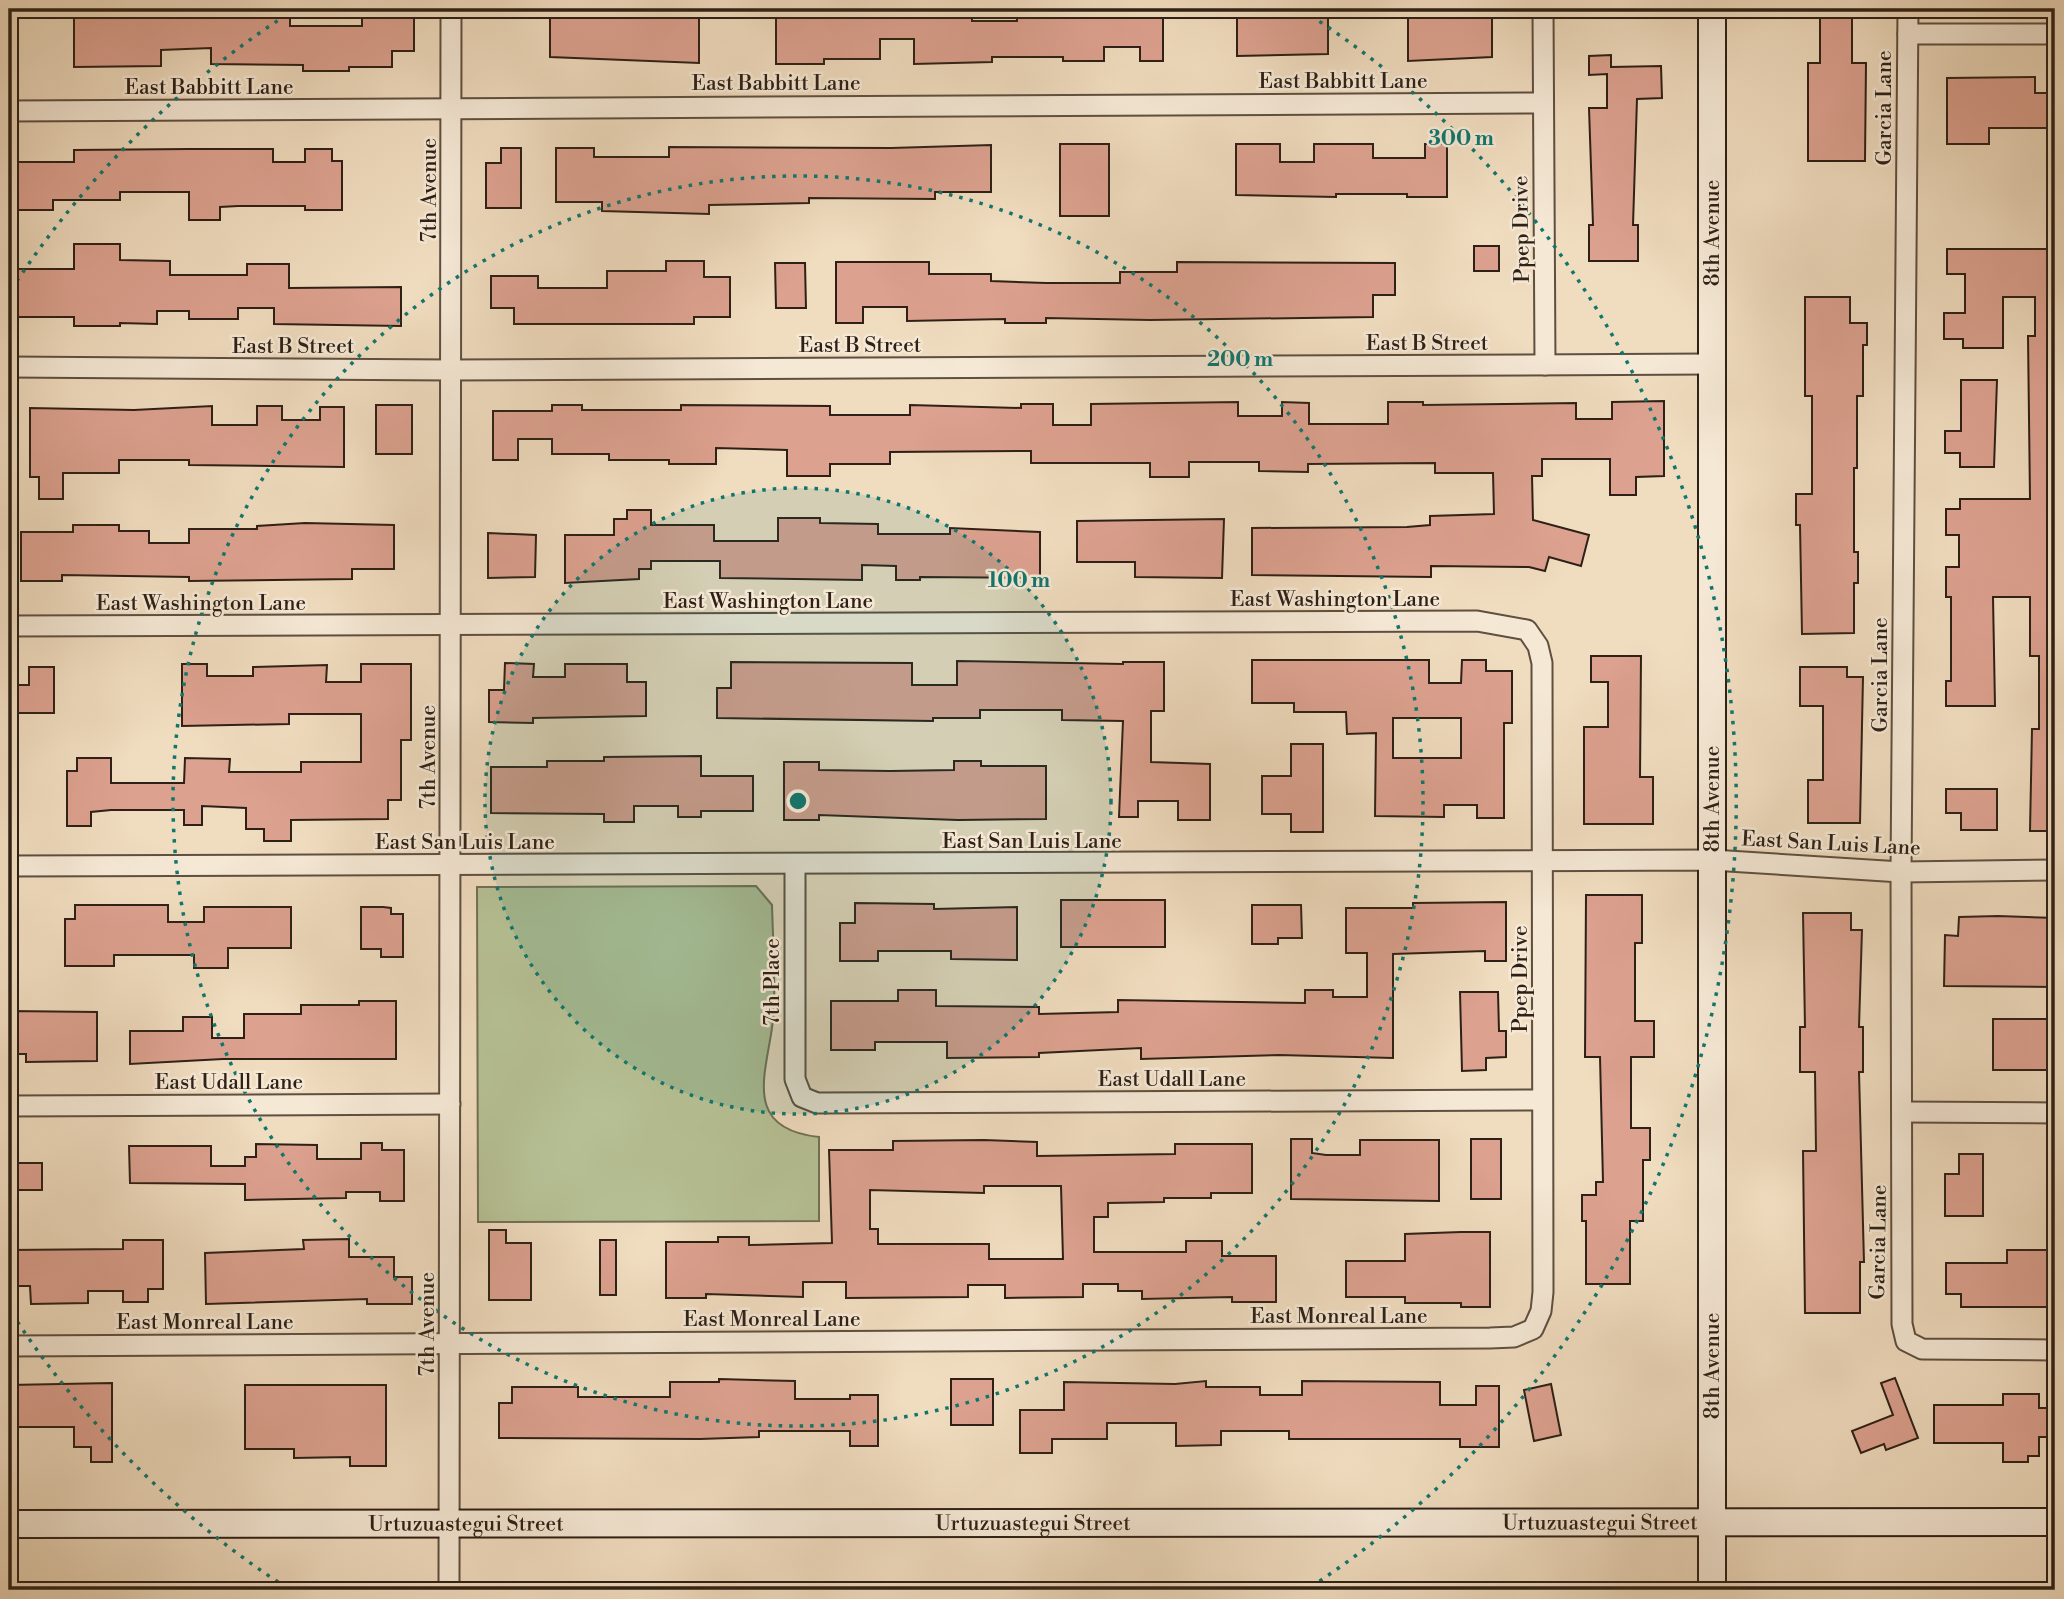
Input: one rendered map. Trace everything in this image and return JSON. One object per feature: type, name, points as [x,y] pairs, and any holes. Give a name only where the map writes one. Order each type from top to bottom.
[{"type":"main road","name":"8th Avenue","points":[[1712,9],[1712,1590]]},
{"type":"main road","name":"Urtuzuastegui Street","points":[[9,1524],[2055,1522]]},
{"type":"street","name":"7th Avenue","points":[[449,1590],[451,9]]},
{"type":"street","name":"Ppep Drive","points":[[1543,9],[1545,365]]},
{"type":"street","name":"Garcia Lane","points":[[1908,9],[1899,1303],[1906,1341],[1922,1349],[2055,1350]]},
{"type":"street","points":[[1908,34],[2055,34]]},
{"type":"street","name":"East Babbitt Lane","points":[[9,111],[1543,103]]},
{"type":"street","name":"East B Street","points":[[9,367],[451,370],[1712,364]]},
{"type":"street","name":"East Washington Lane","points":[[9,626],[1477,621],[1527,630]]},
{"type":"street","name":"Ppep Drive","points":[[1527,630],[1538,646],[1542,663],[1544,1292],[1541,1311],[1533,1329]]},
{"type":"street","name":"East San Luis Lane","points":[[9,866],[1712,860],[1901,872],[2055,870]]},
{"type":"street","name":"7th Place","points":[[795,865],[795,1079],[802,1097]]},
{"type":"street","name":"East Udall Lane","points":[[802,1097],[831,1104],[1542,1100]]},
{"type":"street","name":"East Udall Lane","points":[[9,1106],[450,1104]]},
{"type":"street","points":[[1902,1112],[2055,1113]]},
{"type":"street","name":"East Monreal Lane","points":[[9,1346],[1490,1338],[1514,1337],[1533,1329]]},
{"type":"green space","points":[[756,886],[772,905],[774,1009],[765,1070],[767,1107],[776,1121],[793,1131],[819,1137],[819,1221],[478,1222],[477,887]]},
{"type":"building","points":[[92,9],[120,9],[120,18],[247,17],[247,9],[290,9],[290,26],[362,26],[362,14],[414,14],[414,51],[392,51],[392,67],[349,67],[349,71],[303,71],[303,65],[211,64],[211,48],[161,50],[161,66],[74,67],[74,13],[92,13]]},
{"type":"building","points":[[550,9],[699,9],[699,63],[550,57]]},
{"type":"building","points":[[776,9],[972,9],[972,21],[1017,21],[1017,9],[1163,9],[1163,61],[1140,61],[1140,47],[1104,47],[1104,61],[1063,61],[1063,57],[992,57],[992,62],[914,64],[914,39],[880,39],[880,59],[824,59],[824,64],[776,64]]},
{"type":"building","points":[[1237,9],[1328,9],[1328,54],[1237,56]]},
{"type":"building","points":[[1492,14],[1492,57],[1408,61],[1408,16]]},
{"type":"building","points":[[1820,16],[1852,16],[1852,63],[1866,63],[1865,161],[1808,161],[1808,63],[1820,63]]},
{"type":"building","points":[[1611,55],[1611,67],[1661,66],[1662,98],[1637,99],[1633,225],[1638,225],[1638,261],[1589,261],[1589,225],[1593,225],[1589,108],[1607,108],[1607,74],[1589,75],[1589,56]]},
{"type":"building","points":[[2035,77],[2035,93],[2055,93],[2055,128],[1989,128],[1989,144],[1947,144],[1947,78]]},
{"type":"building","points":[[1060,144],[1109,144],[1109,216],[1060,216]]},
{"type":"building","points":[[1236,144],[1280,144],[1280,162],[1314,162],[1314,144],[1373,144],[1373,158],[1425,158],[1425,144],[1447,144],[1447,197],[1407,197],[1407,194],[1336,194],[1336,197],[1236,195]]},
{"type":"building","points":[[991,145],[991,192],[935,192],[935,199],[809,198],[809,203],[709,205],[709,214],[602,211],[602,202],[556,202],[556,148],[594,148],[594,157],[669,157],[669,147],[891,148]]},
{"type":"building","points":[[501,148],[521,148],[521,208],[486,208],[486,163],[501,163]]},
{"type":"building","points":[[273,149],[273,162],[305,162],[305,149],[332,149],[332,161],[342,161],[342,210],[305,210],[305,206],[220,207],[220,220],[189,220],[189,192],[120,192],[120,200],[53,200],[53,210],[13,210],[13,162],[74,162],[74,150]]},
{"type":"building","points":[[74,244],[120,244],[120,260],[170,261],[170,275],[247,275],[247,264],[289,264],[289,288],[401,287],[401,326],[274,324],[274,308],[238,308],[238,319],[189,319],[189,311],[157,311],[157,324],[120,323],[120,326],[74,326],[74,317],[15,317],[15,269],[74,269]]},
{"type":"building","points":[[1474,246],[1499,246],[1499,271],[1474,271]]},
{"type":"building","points":[[1947,249],[2055,249],[2055,831],[2030,831],[2032,729],[2039,729],[2039,656],[2030,656],[2030,597],[1993,597],[1995,706],[1946,706],[1946,681],[1951,681],[1951,597],[1946,597],[1946,567],[1959,567],[1959,535],[1946,535],[1946,509],[1960,509],[1960,499],[2030,499],[2028,336],[2035,336],[2035,297],[2003,297],[2003,348],[1963,348],[1963,339],[1944,339],[1944,313],[1965,313],[1965,274],[1947,274]]},
{"type":"building","points":[[666,261],[704,261],[704,277],[730,277],[730,317],[694,317],[694,324],[514,324],[514,308],[491,308],[491,276],[538,276],[538,288],[607,288],[607,271],[666,271]]},
{"type":"building","points":[[836,262],[929,262],[929,274],[991,274],[991,281],[1046,283],[1120,283],[1120,272],[1177,272],[1177,262],[1395,263],[1395,295],[1373,295],[1373,317],[1150,320],[1046,318],[1046,323],[1005,323],[1005,319],[907,321],[907,307],[863,307],[863,323],[836,323]]},
{"type":"building","points":[[775,263],[805,263],[806,308],[776,308]]},
{"type":"building","points":[[1805,297],[1850,297],[1850,323],[1867,323],[1867,345],[1863,345],[1863,396],[1857,396],[1854,552],[1858,552],[1858,583],[1854,583],[1854,633],[1802,634],[1800,525],[1796,525],[1796,494],[1812,494],[1812,396],[1805,396]]},
{"type":"building","points":[[1961,380],[1997,380],[1994,467],[1960,467],[1960,453],[1945,453],[1945,431],[1961,431]]},
{"type":"building","points":[[1664,401],[1664,476],[1636,477],[1636,495],[1610,495],[1610,459],[1542,459],[1542,476],[1532,476],[1533,520],[1589,535],[1581,566],[1549,557],[1545,571],[1529,567],[1431,566],[1431,577],[1252,575],[1252,528],[1407,527],[1430,525],[1430,516],[1494,514],[1493,473],[1435,473],[1435,463],[1308,464],[1308,472],[1259,471],[1259,462],[1189,462],[1189,477],[1150,477],[1150,463],[1031,463],[1031,451],[890,452],[890,464],[830,464],[830,476],[787,476],[787,450],[716,448],[716,464],[669,464],[669,460],[609,460],[609,454],[552,454],[552,439],[518,439],[518,460],[493,460],[493,411],[552,411],[552,405],[582,405],[582,410],[681,410],[681,405],[830,406],[830,415],[910,415],[910,405],[1021,408],[1021,404],[1053,404],[1053,425],[1091,425],[1091,404],[1238,402],[1238,416],[1282,416],[1282,402],[1309,403],[1309,424],[1388,424],[1388,402],[1423,402],[1423,405],[1576,403],[1576,419],[1612,419],[1612,402]]},
{"type":"building","points":[[376,405],[412,405],[412,454],[376,454]]},
{"type":"building","points":[[212,406],[212,425],[257,425],[257,406],[282,406],[282,420],[320,420],[320,407],[344,407],[344,467],[189,465],[189,460],[119,460],[119,473],[63,473],[63,499],[39,499],[39,477],[30,477],[30,408],[134,410]]},
{"type":"building","points":[[627,510],[651,510],[651,525],[714,525],[714,541],[778,541],[778,518],[820,518],[820,523],[878,524],[878,534],[950,534],[950,528],[1040,532],[1040,578],[920,577],[920,580],[896,580],[896,566],[862,565],[862,580],[720,578],[720,561],[651,561],[651,569],[639,569],[639,579],[565,583],[565,535],[614,535],[614,519],[627,519]]},
{"type":"building","points":[[1224,519],[1222,578],[1135,577],[1135,562],[1077,562],[1077,521]]},
{"type":"building","points":[[305,523],[394,525],[394,569],[352,569],[352,579],[189,581],[189,577],[62,575],[62,581],[21,581],[21,532],[73,532],[73,525],[119,525],[119,531],[149,531],[149,543],[189,543],[189,529],[257,529],[257,526]]},
{"type":"building","points":[[488,533],[536,535],[535,577],[488,578]]},
{"type":"building","points":[[1591,656],[1641,656],[1640,777],[1653,777],[1653,824],[1584,824],[1584,727],[1608,727],[1608,682],[1591,682]]},
{"type":"building","points":[[1252,660],[1429,660],[1429,683],[1461,683],[1462,660],[1486,660],[1486,671],[1512,671],[1512,723],[1504,723],[1504,818],[1477,818],[1477,805],[1444,805],[1444,817],[1375,816],[1376,733],[1347,734],[1346,712],[1294,712],[1294,703],[1252,703]],"holes":[[[1393,718],[1461,718],[1461,758],[1393,758]]]},
{"type":"building","points":[[957,661],[1123,664],[1164,662],[1164,711],[1151,711],[1151,762],[1210,764],[1210,820],[1178,820],[1178,801],[1138,801],[1138,817],[1119,817],[1123,721],[1062,720],[1062,710],[980,710],[980,718],[933,718],[933,721],[717,718],[717,688],[731,688],[731,662],[912,663],[912,685],[957,685]]},
{"type":"building","points":[[505,663],[534,664],[533,677],[565,677],[565,664],[627,664],[627,682],[646,682],[646,716],[533,718],[533,723],[489,722],[489,690],[504,690]]},
{"type":"building","points":[[182,664],[207,664],[207,676],[253,676],[253,667],[327,665],[326,682],[361,682],[361,664],[411,664],[411,740],[401,740],[401,800],[388,800],[388,819],[291,820],[291,841],[264,841],[264,829],[246,829],[246,808],[202,806],[202,825],[184,825],[184,810],[111,810],[91,812],[91,826],[67,826],[67,771],[77,771],[77,758],[111,758],[111,783],[184,783],[185,758],[230,759],[229,772],[301,772],[301,762],[361,762],[361,714],[289,714],[289,724],[182,726]]},
{"type":"building","points":[[29,667],[54,667],[54,713],[9,713],[9,685],[29,685]]},
{"type":"building","points":[[1800,667],[1847,667],[1847,677],[1863,677],[1860,823],[1808,823],[1808,780],[1823,780],[1823,706],[1800,706]]},
{"type":"building","points":[[1291,744],[1323,744],[1323,832],[1291,832],[1291,814],[1262,814],[1262,776],[1291,776]]},
{"type":"building","points":[[701,756],[701,776],[753,776],[753,811],[701,811],[701,817],[678,817],[678,806],[634,806],[634,822],[604,822],[604,814],[491,813],[491,767],[547,767],[547,761],[604,761],[604,757]]},
{"type":"building","points":[[954,761],[981,761],[981,766],[1046,766],[1046,819],[958,820],[819,815],[819,820],[784,820],[784,762],[819,762],[819,770],[890,771],[954,770]]},
{"type":"building","points":[[1946,789],[1997,789],[1997,830],[1961,830],[1961,813],[1946,813]]},
{"type":"building","points":[[1586,895],[1642,895],[1642,943],[1635,943],[1635,1021],[1654,1021],[1654,1057],[1631,1057],[1631,1128],[1650,1128],[1650,1160],[1643,1160],[1643,1221],[1630,1221],[1630,1284],[1586,1284],[1586,1221],[1582,1221],[1582,1195],[1596,1195],[1596,1182],[1603,1182],[1600,1057],[1585,1057]]},
{"type":"building","points":[[1061,900],[1165,900],[1165,947],[1061,947]]},
{"type":"building","points":[[1506,902],[1506,961],[1485,961],[1485,951],[1393,954],[1393,1058],[1279,1055],[1141,1059],[1141,1048],[1039,1053],[1039,1057],[947,1058],[947,1042],[875,1042],[875,1050],[831,1050],[831,1001],[898,1001],[898,990],[936,990],[936,1006],[1039,1007],[1039,1014],[1118,1012],[1118,1000],[1305,1003],[1305,990],[1333,990],[1333,997],[1367,997],[1367,953],[1346,953],[1346,908],[1413,908],[1413,903]]},
{"type":"building","points":[[855,903],[934,904],[934,909],[1017,907],[1017,960],[951,959],[951,951],[878,951],[878,961],[840,961],[840,923],[855,923]]},
{"type":"building","points":[[75,905],[168,905],[168,922],[204,922],[204,907],[291,907],[291,948],[228,948],[228,968],[194,968],[194,955],[114,955],[114,966],[65,966],[65,919],[75,919]]},
{"type":"building","points":[[1252,905],[1301,905],[1302,938],[1278,938],[1278,944],[1252,944]]},
{"type":"building","points":[[361,907],[391,908],[391,914],[403,914],[403,957],[381,957],[381,949],[361,949]]},
{"type":"building","points":[[1803,913],[1851,913],[1851,930],[1862,930],[1859,1027],[1863,1027],[1863,1072],[1859,1072],[1864,1262],[1860,1262],[1860,1313],[1805,1313],[1803,1151],[1816,1151],[1815,1072],[1800,1072],[1800,1027],[1805,1027]]},
{"type":"building","points":[[1959,917],[2055,918],[2055,987],[1944,986],[1945,935],[1958,936]]},
{"type":"building","points":[[1460,992],[1498,992],[1499,1031],[1506,1031],[1506,1057],[1486,1058],[1486,1070],[1462,1071]]},
{"type":"building","points":[[359,1001],[396,1001],[396,1059],[223,1059],[130,1064],[130,1031],[183,1031],[183,1017],[212,1017],[212,1038],[244,1038],[244,1014],[301,1014],[301,1005],[359,1005]]},
{"type":"building","points":[[9,1011],[97,1012],[97,1061],[26,1062],[26,1054],[9,1054]]},
{"type":"building","points":[[1993,1019],[2055,1019],[2055,1070],[1993,1070]]},
{"type":"building","points":[[1291,1139],[1312,1139],[1312,1153],[1326,1155],[1360,1155],[1360,1140],[1439,1140],[1439,1201],[1291,1199]]},
{"type":"building","points":[[1471,1139],[1501,1139],[1501,1199],[1471,1199]]},
{"type":"building","points":[[893,1141],[1037,1142],[1037,1156],[1175,1154],[1175,1144],[1252,1144],[1252,1193],[1211,1193],[1211,1198],[1164,1198],[1164,1202],[1108,1203],[1108,1217],[1094,1217],[1094,1252],[1186,1252],[1186,1241],[1222,1241],[1222,1256],[1276,1256],[1276,1302],[1232,1302],[1232,1297],[1142,1299],[1142,1291],[1118,1291],[1118,1284],[1083,1284],[1083,1297],[1005,1298],[1005,1285],[968,1285],[968,1297],[846,1298],[846,1282],[803,1282],[803,1297],[706,1294],[706,1298],[666,1298],[666,1242],[718,1242],[718,1237],[749,1237],[749,1245],[832,1243],[829,1150],[893,1150]],"holes":[[[984,1186],[1061,1186],[1063,1259],[989,1259],[989,1244],[878,1244],[878,1229],[870,1229],[870,1190],[984,1193]]]},
{"type":"building","points":[[361,1143],[382,1143],[382,1150],[404,1150],[404,1201],[380,1201],[380,1192],[346,1192],[346,1198],[245,1200],[245,1184],[130,1183],[129,1146],[211,1146],[211,1166],[245,1166],[245,1157],[256,1157],[256,1144],[317,1145],[317,1159],[361,1159]]},
{"type":"building","points":[[1959,1154],[1983,1154],[1983,1216],[1945,1216],[1945,1174],[1959,1174]]},
{"type":"building","points":[[9,1163],[42,1163],[42,1190],[9,1190]]},
{"type":"building","points":[[489,1230],[506,1230],[506,1243],[531,1243],[531,1300],[489,1300]]},
{"type":"building","points":[[1490,1232],[1490,1307],[1461,1307],[1461,1303],[1405,1303],[1405,1297],[1346,1297],[1346,1261],[1405,1261],[1405,1234]]},
{"type":"building","points":[[349,1239],[349,1257],[394,1257],[394,1277],[412,1277],[412,1304],[367,1304],[367,1299],[206,1304],[205,1253],[304,1249],[303,1240]]},
{"type":"building","points":[[123,1240],[163,1240],[163,1289],[148,1289],[148,1302],[123,1302],[123,1291],[88,1291],[88,1303],[31,1304],[30,1286],[9,1286],[9,1250],[123,1249]]},
{"type":"building","points":[[600,1240],[616,1240],[616,1295],[600,1295]]},
{"type":"building","points":[[2007,1250],[2055,1250],[2055,1307],[1961,1307],[1961,1294],[1946,1294],[1946,1263],[2007,1263]]},
{"type":"building","points":[[1895,1378],[1918,1438],[1886,1450],[1884,1444],[1861,1453],[1852,1431],[1893,1415],[1881,1383]]},
{"type":"building","points":[[719,1379],[795,1381],[795,1399],[850,1399],[850,1395],[878,1395],[878,1446],[850,1446],[850,1431],[759,1431],[759,1437],[700,1439],[499,1438],[499,1403],[512,1403],[512,1387],[578,1387],[578,1397],[670,1397],[670,1382],[719,1382]]},
{"type":"building","points":[[951,1379],[993,1379],[993,1425],[951,1425]]},
{"type":"building","points":[[1206,1381],[1206,1387],[1260,1387],[1260,1395],[1302,1395],[1302,1381],[1440,1382],[1440,1405],[1476,1405],[1476,1386],[1499,1386],[1499,1447],[1460,1447],[1460,1439],[1289,1439],[1289,1431],[1221,1431],[1221,1445],[1176,1446],[1176,1423],[1107,1423],[1107,1439],[1052,1439],[1052,1453],[1020,1453],[1020,1410],[1064,1410],[1064,1382],[1175,1384]]},
{"type":"building","points":[[112,1383],[112,1462],[91,1462],[91,1447],[74,1447],[74,1427],[9,1427],[9,1385]]},
{"type":"building","points":[[1551,1384],[1561,1435],[1534,1441],[1524,1390]]},
{"type":"building","points":[[245,1385],[386,1385],[386,1466],[350,1466],[350,1457],[294,1458],[294,1449],[245,1449]]},
{"type":"building","points":[[2003,1394],[2039,1394],[2039,1408],[2055,1408],[2055,1437],[2039,1437],[2039,1456],[2028,1456],[2028,1462],[2003,1462],[2003,1443],[1934,1443],[1934,1405],[2003,1405]]}]
